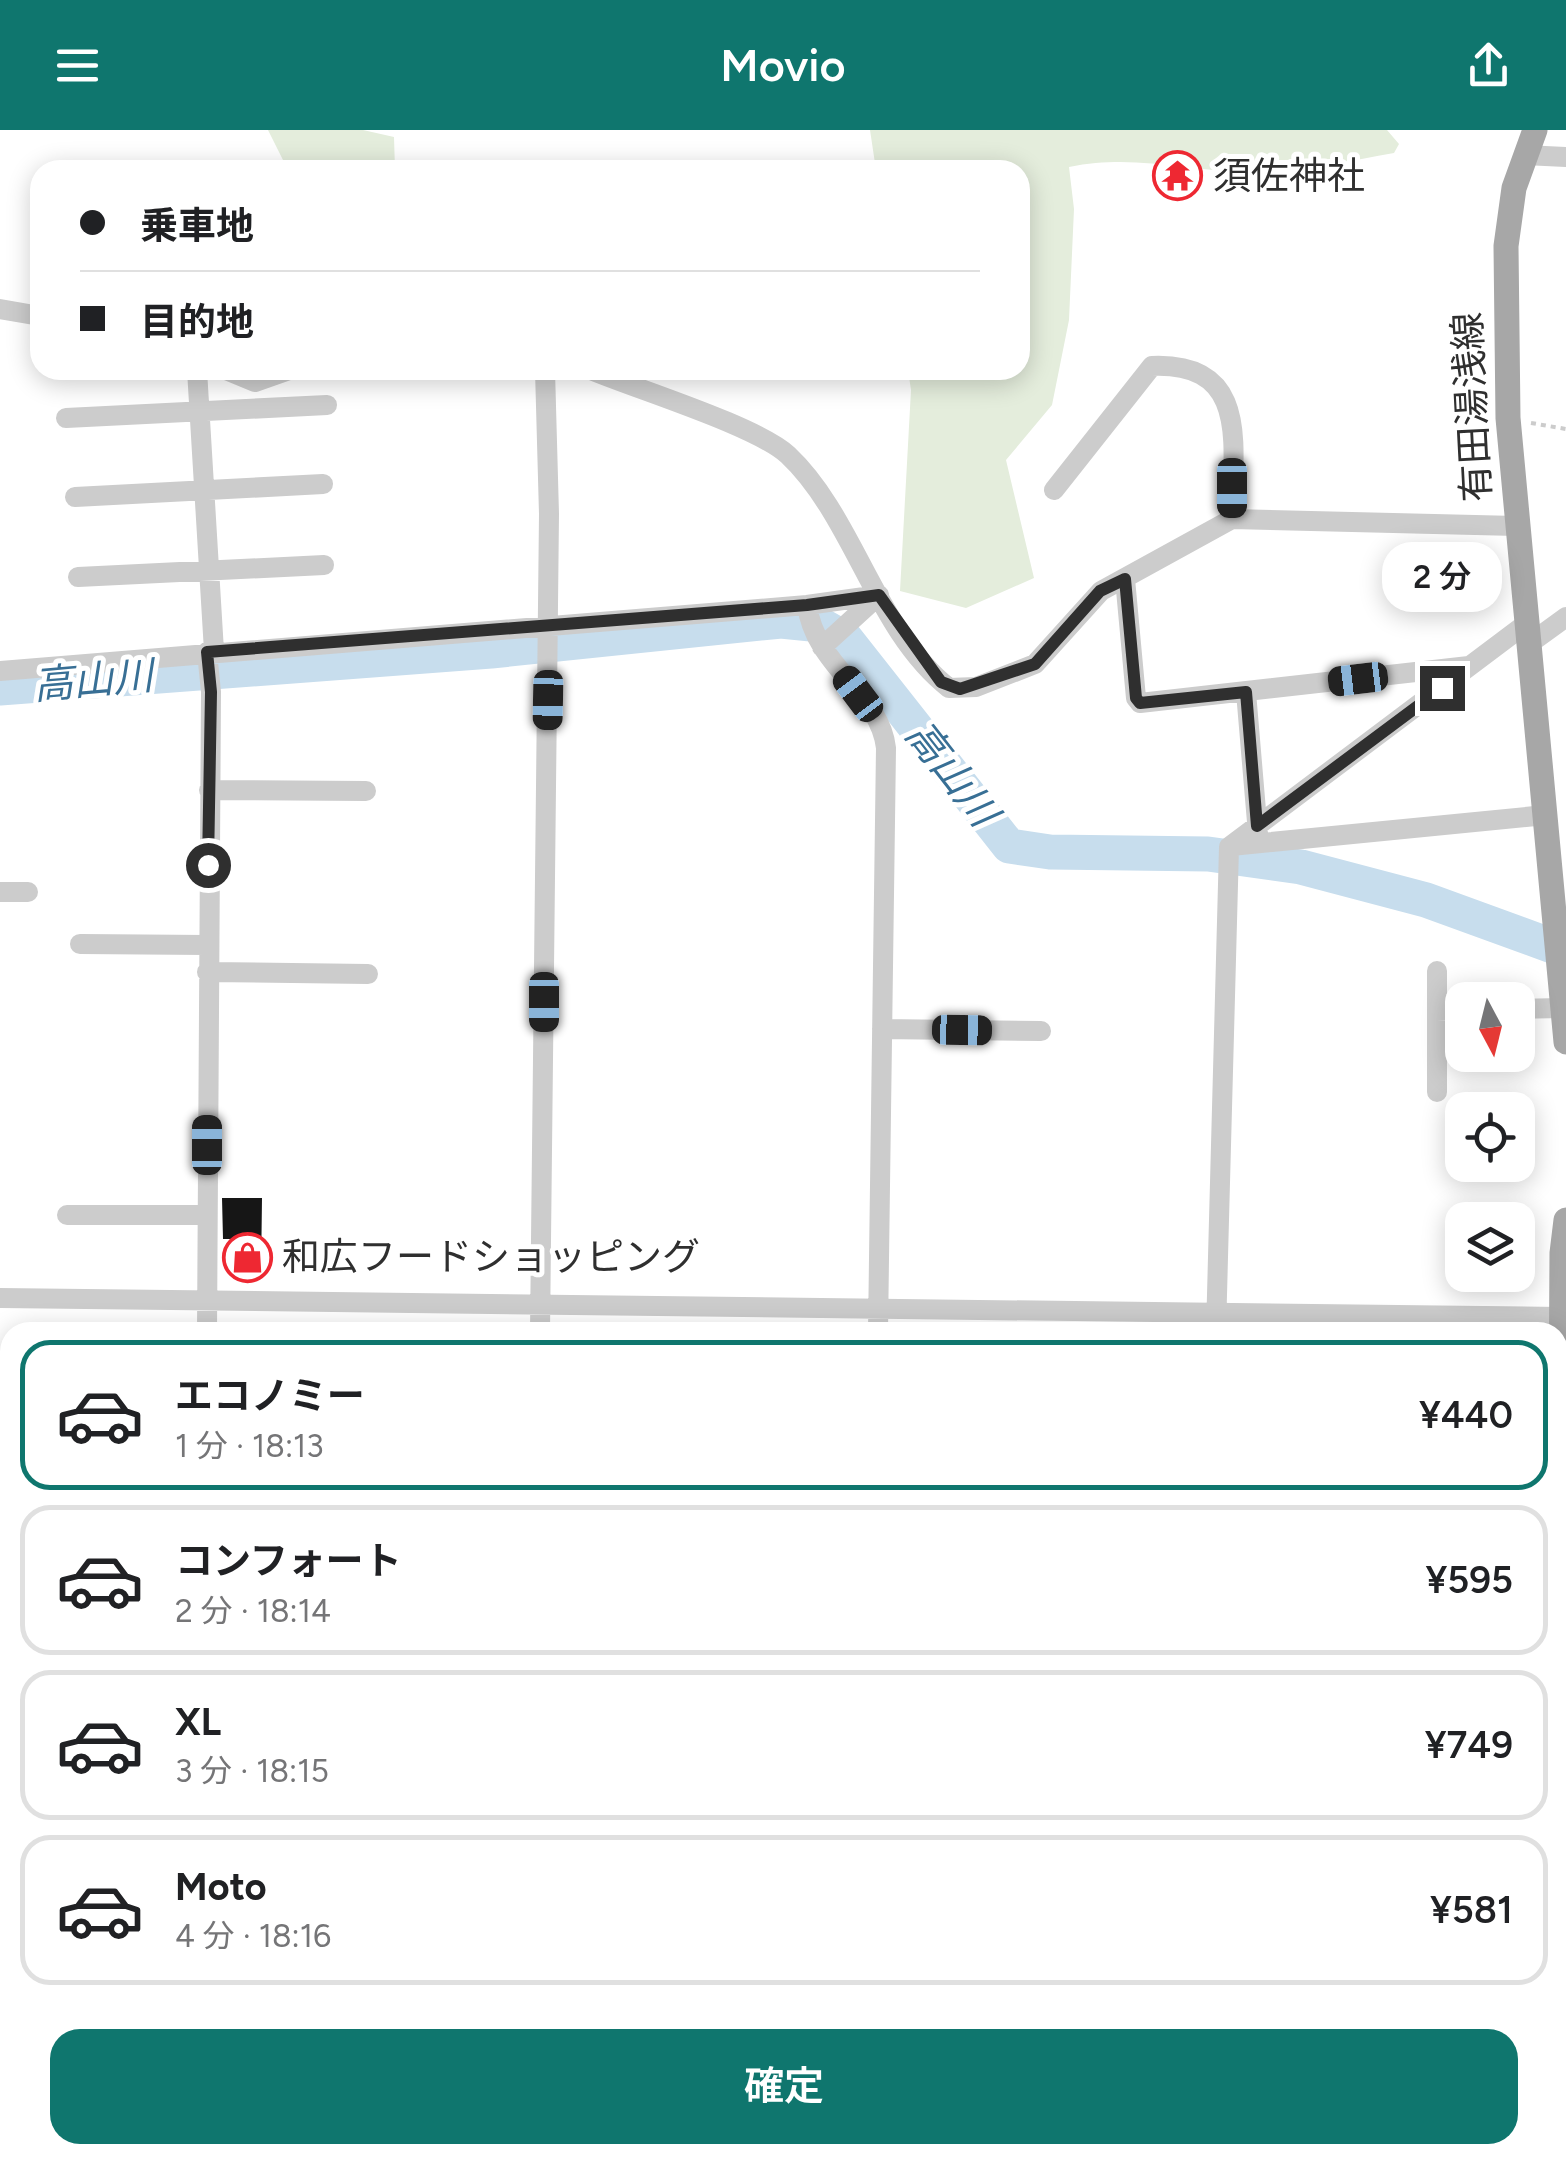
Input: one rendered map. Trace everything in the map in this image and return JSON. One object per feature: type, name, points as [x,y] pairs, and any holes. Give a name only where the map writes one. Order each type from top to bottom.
[{"type":"main road","name":"有田湯浅線","points":[[1535,130],[1514,188],[1506,246],[1508,418],[1559,930],[1566,1042]]},
{"type":"main road","points":[[1561,1322],[1566,1220]]},
{"type":"street","points":[[1524,155],[1566,157]]},
{"type":"street","points":[[0,309],[30,314]]},
{"type":"street","points":[[1054,490],[1152,366],[1175,365],[1212,380],[1232,415],[1232,519]]},
{"type":"street","points":[[196,380],[210,652],[207,1322]]},
{"type":"street","points":[[540,1322],[548,625],[545,380]]},
{"type":"street","points":[[616,380],[744,430],[785,452],[816,490],[879,595],[941,682],[960,689],[1035,664],[1100,591],[1232,519],[1516,526]]},
{"type":"street","points":[[66,418],[327,406]]},
{"type":"street","points":[[76,497],[323,484]]},
{"type":"street","points":[[78,577],[324,565]]},
{"type":"street","points":[[1125,579],[1136,698],[1140,703],[1471,666]]},
{"type":"street","points":[[0,671],[807,605],[879,595]]},
{"type":"street","points":[[822,647],[879,595]]},
{"type":"street","points":[[807,605],[812,632],[884,732],[878,1322]]},
{"type":"street","points":[[1216,1322],[1229,847],[1258,834],[1471,666],[1566,617]]},
{"type":"street","points":[[1246,692],[1258,834]]},
{"type":"street","points":[[209,790],[366,791]]},
{"type":"street","points":[[1258,834],[1546,815]]},
{"type":"street","points":[[0,892],[28,892]]},
{"type":"street","points":[[80,944],[207,944]]},
{"type":"street","points":[[1437,971],[1437,1092]]},
{"type":"street","points":[[207,972],[368,974]]},
{"type":"street","points":[[1535,1009],[1563,1008]]},
{"type":"street","points":[[1437,1011],[1445,1011]]},
{"type":"street","points":[[882,1029],[1041,1031]]},
{"type":"street","points":[[68,1214],[207,1214]]},
{"type":"street","points":[[0,1298],[878,1306],[1216,1322],[1561,1317]]},
{"type":"path","points":[[1508,418],[1566,430]]},
{"type":"green space","points":[[268,130],[363,130],[394,137],[395,160],[283,160]]},
{"type":"green space","points":[[870,130],[1387,130],[1399,144],[1394,153],[1284,170],[1224,171],[1116,162],[1069,167],[1074,209],[1069,320],[1052,405],[1006,460],[1034,578],[966,608],[900,591],[910,380],[1030,380],[1030,160],[874,160]]},
{"type":"building","name":"和広フードショッピング","points":[[222,1198],[262,1198],[261,1275],[233,1276],[232,1239],[223,1239]]},
{"type":"waterway","name":"高山川","points":[[0,688],[491,651],[781,621],[821,625],[846,639],[1009,846],[1050,852],[1208,854],[1301,867],[1426,900],[1566,951]]},
{"type":"place","name":"須佐神社","points":[[1178,176]]},
{"type":"place","name":"和広フードショッピング","points":[[247,1257]]},
{"type":"route","points":[[208,865],[211,692],[207,652],[807,605],[879,595],[941,682],[960,689],[993,682],[1035,664],[1047,656],[1100,591],[1125,579],[1136,698],[1140,703],[1246,692],[1257,826],[1442,688]]}]
